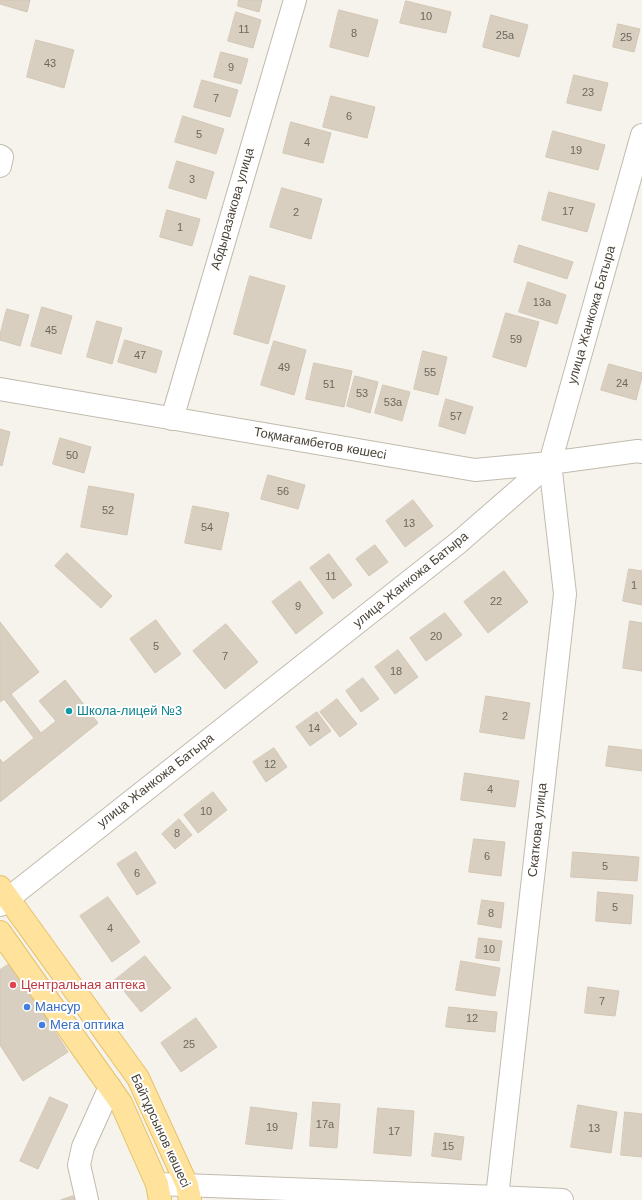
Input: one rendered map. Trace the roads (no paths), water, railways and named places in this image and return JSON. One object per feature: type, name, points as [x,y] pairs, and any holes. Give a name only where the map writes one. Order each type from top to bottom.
[{"type":"main road","name":"Байтұрсынов көшесі","points":[[3,897],[138,1078],[159,1122],[188,1193]]},
{"type":"main road","name":"Байтұрсынов көшесі","points":[[0,932],[121,1103],[158,1192]]},
{"type":"street","name":"Абдыразакова улица","points":[[172,418],[295,0]]},
{"type":"street","name":"улица Жанкожа Батыра","points":[[3,897],[458,543],[550,463],[642,135]]},
{"type":"street","points":[[0,156],[2,157],[0,166]]},
{"type":"street","name":"Тоқмағамбетов көшесі","points":[[0,389],[475,470],[550,463],[638,451],[642,452]]},
{"type":"street","name":"Скаткова улица","points":[[497,1196],[565,594],[550,463]]},
{"type":"street","points":[[87,1200],[78,1165],[83,1147],[110,1087]]},
{"type":"street","points":[[158,1192],[497,1196],[562,1200]]},
{"type":"place","name":"Школа-лицей №3","points":[[69,711]]},
{"type":"place","name":"Центральная аптека","points":[[13,985]]},
{"type":"place","name":"Мансур","points":[[27,1007]]},
{"type":"place","name":"Мега оптика","points":[[42,1025]]}]
